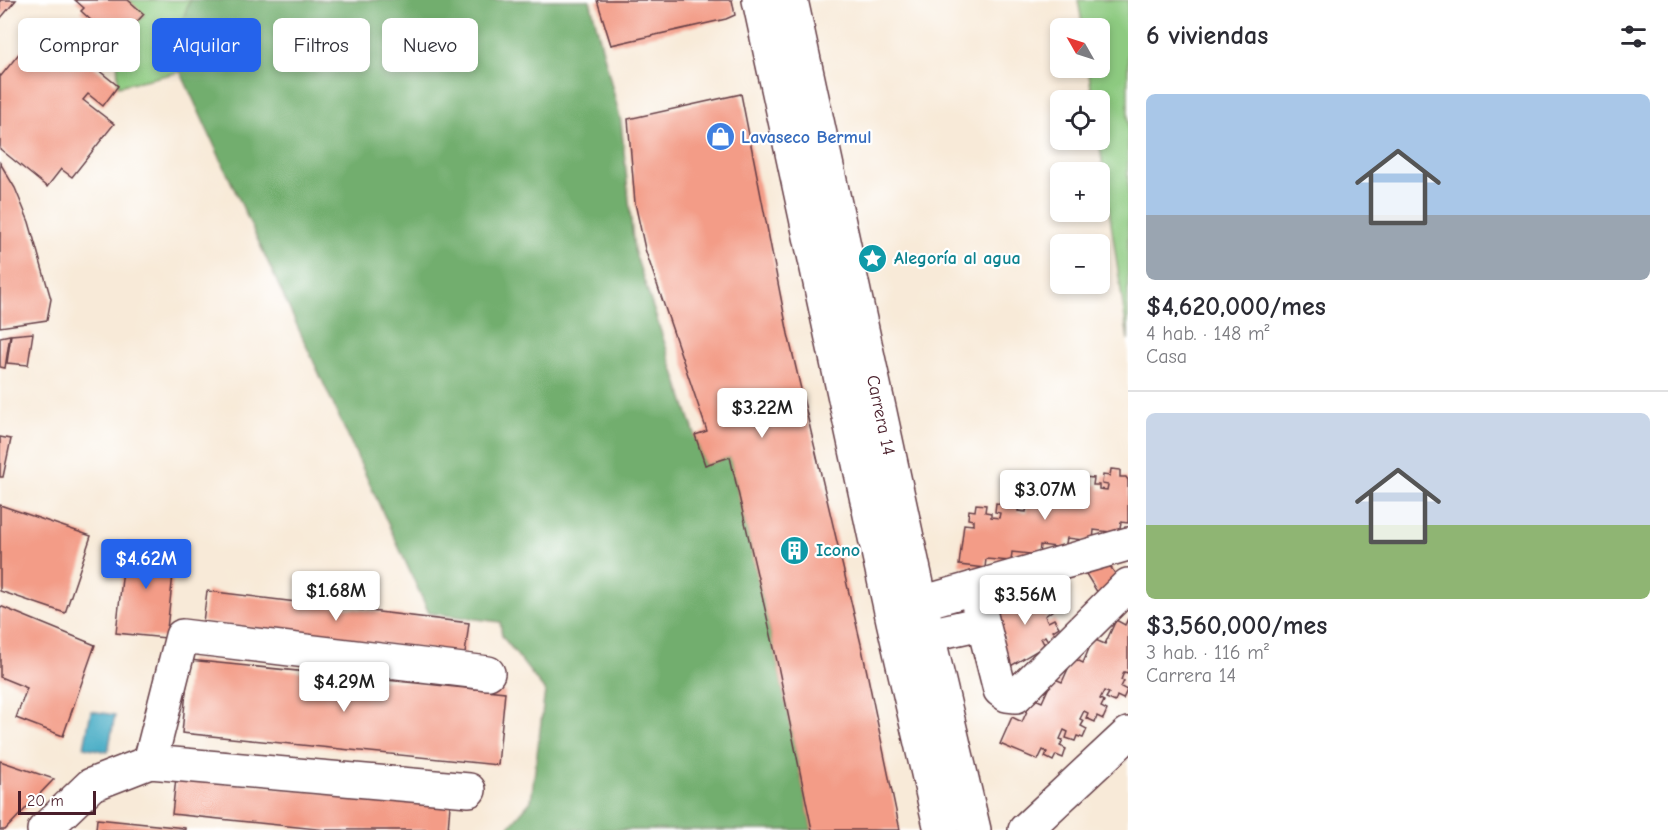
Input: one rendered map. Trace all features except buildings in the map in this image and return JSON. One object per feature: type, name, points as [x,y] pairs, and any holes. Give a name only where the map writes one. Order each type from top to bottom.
[{"type":"main road","name":"Carrera 14","points":[[759,0],[892,621],[941,830]]},
{"type":"main road","name":"Carrera 14","points":[[791,0],[928,635],[974,830]]},
{"type":"main road","points":[[921,603],[1128,544]]},
{"type":"main road","points":[[974,588],[1000,690],[1007,695],[1016,696],[1128,585]]},
{"type":"main road","points":[[928,635],[982,623]]},
{"type":"main road","points":[[150,762],[182,636],[488,673]]},
{"type":"main road","points":[[1025,830],[1128,734]]},
{"type":"main road","points":[[44,830],[91,785],[150,762],[469,790]]},
{"type":"green space","points":[[128,0],[190,0],[183,18],[152,18],[152,72],[180,72],[118,86],[118,72],[140,72],[140,19],[144,15]]},
{"type":"green space","points":[[190,0],[590,0],[621,122],[634,250],[705,465],[730,457],[777,661],[812,830],[506,830],[531,801],[545,691],[502,636],[500,622],[429,613],[181,72],[261,72],[261,18],[183,18]]},
{"type":"green space","points":[[1078,0],[1128,0],[1128,340],[1110,216],[1110,162],[1102,162],[1100,150],[1110,150],[1110,90],[1091,90],[1090,78],[1110,78],[1110,18],[1081,18]]},
{"type":"water","points":[[91,711],[115,715],[108,752],[84,747]]},
{"type":"place","name":"Lavaseco Bermul","points":[[720,137]]},
{"type":"place","name":"Alegoría al agua","points":[[873,258]]},
{"type":"place","name":"Icono","points":[[795,550]]}]
